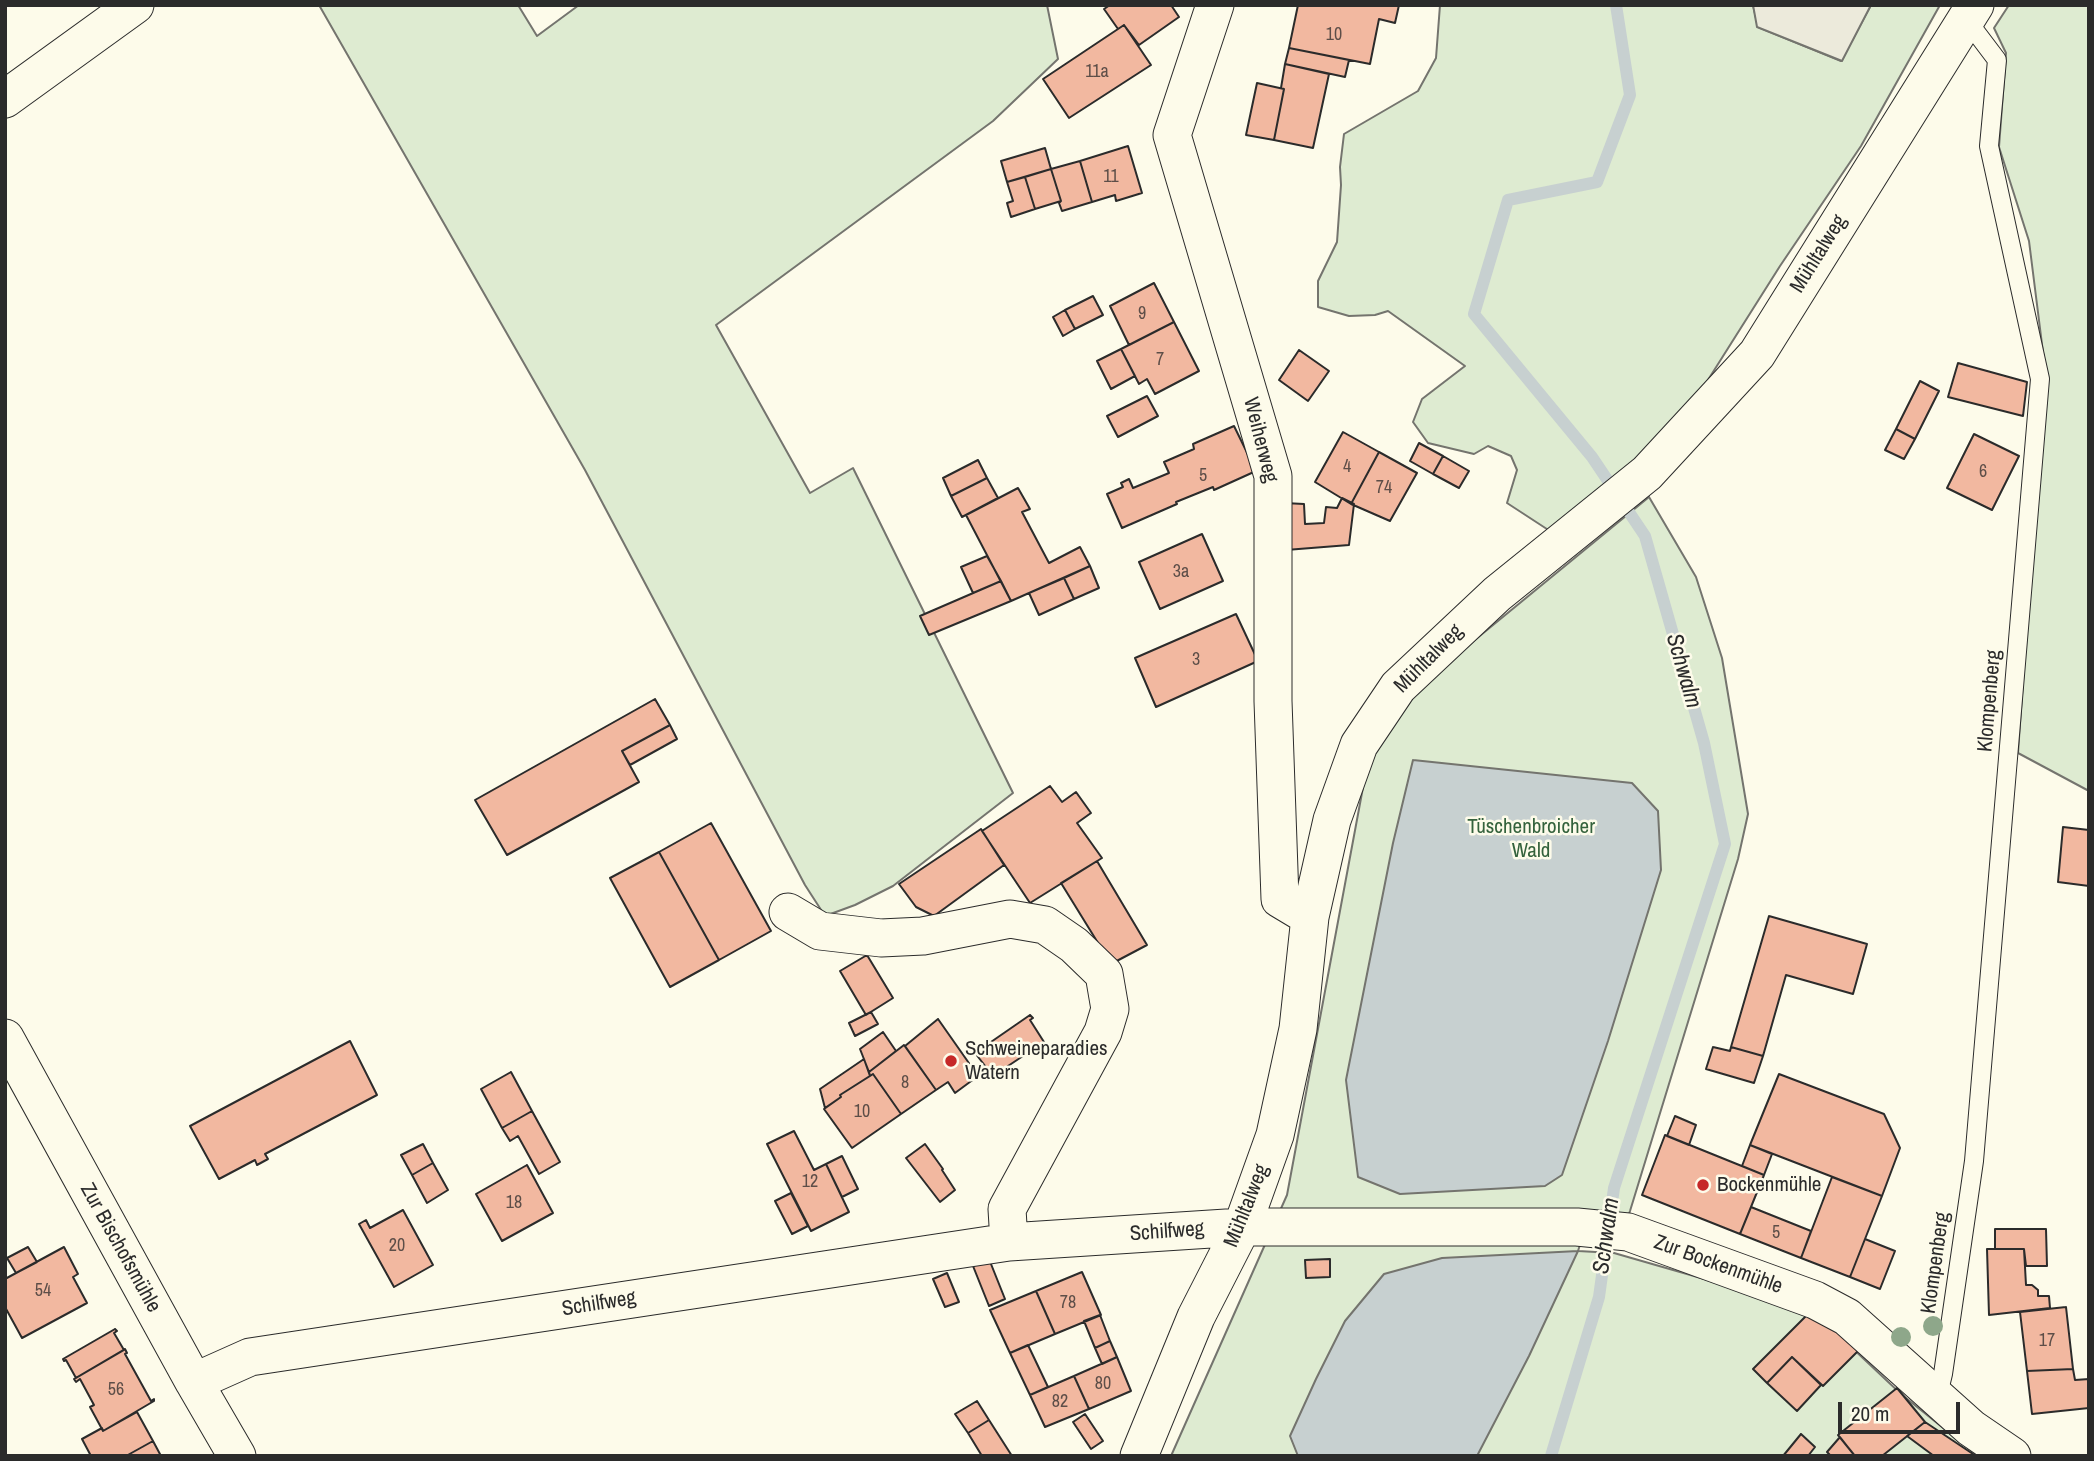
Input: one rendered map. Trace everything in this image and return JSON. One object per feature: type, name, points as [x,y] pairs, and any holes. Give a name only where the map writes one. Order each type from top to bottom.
[{"type":"street","points":[[5,99],[135,5]]},
{"type":"street","name":"Weiherweg","points":[[1216,5],[1172,135],[1273,476],[1273,701],[1280,899],[1310,917]]},
{"type":"street","name":"Mühltalweg","points":[[1139,1456],[1196,1317],[1242,1227],[1275,1135],[1298,1029],[1310,917],[1332,820],[1359,745],[1398,687],[1497,594],[1647,473],[1757,354],[1970,12]]},
{"type":"street","points":[[788,912],[820,931],[881,938],[923,936],[1010,919],[1045,925],[1074,945],[1104,974],[1110,1009],[1102,1032],[1007,1209],[1009,1242]]},
{"type":"street","name":"Zur Bischofsmühle","points":[[5,1038],[237,1456]]},
{"type":"street","name":"Zur Bockenmühle","points":[[1242,1227],[1577,1227],[1628,1232],[1815,1300],[1847,1317],[1971,1429],[2012,1456]]},
{"type":"street","name":"Schilfweg","points":[[194,1382],[250,1357],[1009,1242],[1242,1227]]},
{"type":"lane","name":"Klompenberg","points":[[1937,1399],[1943,1374],[1974,1160],[2040,379],[1989,146],[1997,60],[1970,12]]},
{"type":"green space","points":[[319,5],[518,5],[537,36],[579,5],[1047,5],[1058,59],[993,121],[716,325],[810,493],[853,468],[1013,793],[893,886],[825,916],[805,885],[585,470]]},
{"type":"green space","points":[[1440,5],[1753,5],[1758,27],[1841,61],[1871,5],[1940,5],[1861,146],[1780,266],[1701,391],[1626,471],[1553,533],[1507,503],[1517,470],[1511,456],[1488,446],[1474,454],[1428,443],[1413,422],[1422,399],[1465,366],[1388,311],[1375,315],[1349,316],[1318,307],[1318,281],[1337,242],[1344,134],[1418,91],[1436,58]]},
{"type":"green space","points":[[2009,5],[2089,5],[2089,791],[2018,753],[2047,384],[2029,241],[1999,147],[2006,53],[1994,28]]},
{"type":"green space","name":"Tüschenbroicher Wald","points":[[1649,497],[1696,577],[1722,658],[1748,814],[1738,859],[1626,1222],[1588,1220],[1578,1251],[1614,1253],[1812,1310],[1901,1394],[1978,1456],[1171,1456],[1287,1195],[1367,766],[1409,694]]},
{"type":"shaded area","points":[[1753,5],[1871,5],[1842,61],[1757,27]]},
{"type":"shaded area","points":[[1413,760],[1632,783],[1658,811],[1661,870],[1608,1041],[1562,1175],[1545,1186],[1400,1194],[1358,1177],[1346,1080],[1393,843]]},
{"type":"shaded area","points":[[1578,1251],[1529,1356],[1477,1456],[1298,1456],[1290,1436],[1316,1379],[1345,1321],[1384,1274],[1442,1258]]},
{"type":"building","points":[[1110,5],[1171,5],[1179,17],[1139,45],[1124,25],[1118,29],[1104,9]]},
{"type":"building","points":[[1298,5],[1399,5],[1395,23],[1379,19],[1370,64],[1289,48]]},
{"type":"building","points":[[1124,25],[1151,65],[1069,118],[1043,79]]},
{"type":"building","points":[[1289,48],[1349,60],[1345,77],[1285,64]]},
{"type":"building","points":[[1285,64],[1329,74],[1313,148],[1274,140],[1284,89],[1281,88]]},
{"type":"building","points":[[1257,83],[1284,89],[1274,140],[1246,135]]},
{"type":"building","points":[[1128,146],[1142,193],[1116,201],[1115,195],[1092,202],[1080,161]]},
{"type":"building","points":[[1045,148],[1051,169],[1007,182],[1001,161]]},
{"type":"building","points":[[1080,161],[1092,202],[1062,211],[1051,169]]},
{"type":"building","points":[[1051,169],[1061,201],[1035,209],[1025,177]]},
{"type":"building","points":[[1025,177],[1035,209],[1011,217],[1007,203],[1013,201],[1007,182]]},
{"type":"building","points":[[1154,283],[1174,322],[1129,345],[1110,306]]},
{"type":"building","points":[[1093,296],[1103,315],[1075,329],[1065,310]]},
{"type":"building","points":[[1065,310],[1075,329],[1063,336],[1053,317]]},
{"type":"building","points":[[1174,322],[1199,371],[1155,394],[1147,379],[1139,384],[1121,349]]},
{"type":"building","points":[[1121,349],[1135,376],[1111,389],[1097,361]]},
{"type":"building","points":[[1299,350],[1329,371],[1308,401],[1279,380]]},
{"type":"building","points":[[1958,363],[2027,382],[2023,416],[1948,397]]},
{"type":"building","points":[[1920,381],[1939,391],[1915,439],[1896,429]]},
{"type":"building","points":[[1147,396],[1158,416],[1118,437],[1107,416]]},
{"type":"building","points":[[1234,426],[1256,471],[1214,490],[1213,487],[1176,502],[1177,504],[1122,528],[1107,494],[1123,487],[1121,483],[1129,479],[1133,488],[1169,473],[1164,462],[1194,449],[1193,444]]},
{"type":"building","points":[[1896,429],[1915,439],[1904,459],[1885,450]]},
{"type":"building","points":[[1343,432],[1379,452],[1351,504],[1315,482]]},
{"type":"building","points":[[1974,434],[2019,456],[1992,510],[1947,488]]},
{"type":"building","points":[[1419,443],[1443,456],[1433,474],[1410,461]]},
{"type":"building","points":[[1379,452],[1417,473],[1390,521],[1351,504]]},
{"type":"building","points":[[1443,456],[1469,471],[1459,488],[1433,474]]},
{"type":"building","points":[[978,460],[987,478],[951,496],[943,478]]},
{"type":"building","points":[[987,478],[998,498],[962,517],[951,496]]},
{"type":"building","points":[[1018,488],[1030,509],[1022,512],[1049,563],[1080,547],[1090,566],[1011,601],[966,515]]},
{"type":"building","points":[[1342,498],[1354,504],[1349,545],[1286,550],[1284,503],[1304,504],[1305,524],[1324,523],[1326,507],[1337,508]]},
{"type":"building","points":[[1202,534],[1223,581],[1160,609],[1139,562]]},
{"type":"building","points":[[987,556],[1001,581],[973,593],[961,567]]},
{"type":"building","points":[[1090,566],[1099,588],[1074,599],[1064,578]]},
{"type":"building","points":[[1064,578],[1074,599],[1039,615],[1029,593]]},
{"type":"building","points":[[1001,581],[1011,601],[929,635],[920,616]]},
{"type":"building","points":[[1236,614],[1258,661],[1156,707],[1135,658]]},
{"type":"building","points":[[655,699],[670,725],[622,751],[639,782],[507,855],[475,800]]},
{"type":"building","points":[[670,725],[677,739],[630,765],[622,751]]},
{"type":"building","points":[[1050,786],[1062,802],[1076,792],[1091,813],[1077,823],[1102,858],[1030,903],[982,831]]},
{"type":"building","points":[[711,823],[771,931],[719,960],[659,852]]},
{"type":"building","points":[[2063,827],[2089,830],[2089,886],[2058,882]]},
{"type":"building","points":[[981,829],[1004,865],[934,916],[916,907],[899,884]]},
{"type":"building","points":[[659,852],[719,960],[670,987],[610,878]]},
{"type":"building","points":[[1097,861],[1147,945],[1111,964],[1061,883]]},
{"type":"building","points":[[1769,916],[1867,944],[1853,994],[1786,975],[1763,1056],[1731,1047]]},
{"type":"building","points":[[867,955],[893,998],[866,1015],[840,971]]},
{"type":"building","points":[[871,1012],[878,1024],[855,1036],[849,1023]]},
{"type":"building","points":[[1030,1015],[1033,1018],[1030,1020],[1044,1042],[993,1076],[975,1053]]},
{"type":"building","points":[[938,1019],[978,1076],[955,1093],[948,1082],[936,1090],[905,1046]]},
{"type":"building","points":[[883,1032],[896,1051],[869,1072],[860,1049]]},
{"type":"building","points":[[350,1041],[377,1095],[265,1154],[268,1159],[257,1165],[255,1160],[219,1179],[190,1126]]},
{"type":"building","points":[[904,1045],[936,1090],[901,1114],[869,1072]]},
{"type":"building","points":[[1713,1047],[1730,1051],[1731,1047],[1763,1056],[1754,1083],[1706,1069]]},
{"type":"building","points":[[864,1059],[870,1076],[825,1108],[820,1089]]},
{"type":"building","points":[[511,1072],[532,1111],[502,1128],[481,1089]]},
{"type":"building","points":[[873,1074],[901,1114],[852,1148],[824,1109]]},
{"type":"building","points":[[1779,1074],[1884,1114],[1900,1148],[1882,1196],[1750,1145]]},
{"type":"building","points":[[532,1111],[560,1162],[539,1174],[518,1136],[510,1141],[502,1128]]},
{"type":"building","points":[[1675,1116],[1696,1125],[1689,1145],[1667,1136]]},
{"type":"building","points":[[794,1131],[814,1170],[826,1164],[849,1212],[811,1231],[767,1144]]},
{"type":"building","name":"Bockenmühle","points":[[1665,1135],[1764,1175],[1740,1234],[1642,1195]]},
{"type":"building","points":[[423,1144],[433,1163],[412,1175],[401,1155]]},
{"type":"building","points":[[925,1144],[955,1190],[940,1202],[906,1158]]},
{"type":"building","points":[[1750,1145],[1772,1154],[1764,1175],[1742,1166]]},
{"type":"building","points":[[842,1156],[858,1189],[842,1197],[826,1164]]},
{"type":"building","points":[[433,1163],[448,1190],[427,1203],[412,1175]]},
{"type":"building","points":[[527,1165],[553,1213],[502,1241],[476,1194]]},
{"type":"building","points":[[1832,1177],[1882,1196],[1850,1277],[1801,1258]]},
{"type":"building","points":[[791,1193],[808,1226],[792,1234],[775,1201]]},
{"type":"building","points":[[1751,1207],[1811,1231],[1801,1258],[1740,1234]]},
{"type":"building","points":[[403,1210],[433,1265],[394,1287],[359,1224],[366,1220],[370,1228]]},
{"type":"building","points":[[1995,1229],[2046,1229],[2047,1266],[2026,1266],[2024,1249],[1995,1249]]},
{"type":"building","points":[[1865,1239],[1895,1251],[1880,1289],[1850,1277]]},
{"type":"building","points":[[28,1247],[37,1262],[16,1273],[7,1258]]},
{"type":"building","points":[[64,1247],[78,1274],[73,1277],[87,1303],[22,1338],[5,1307],[5,1279]]},
{"type":"building","points":[[1987,1249],[2024,1249],[2026,1285],[2032,1285],[2038,1290],[2038,1296],[2049,1296],[2050,1308],[1989,1315]]},
{"type":"building","points":[[989,1259],[1005,1299],[989,1306],[973,1266]]},
{"type":"building","points":[[1330,1259],[1330,1277],[1306,1278],[1305,1260]]},
{"type":"building","points":[[1082,1272],[1101,1315],[1055,1334],[1036,1291]]},
{"type":"building","points":[[947,1273],[959,1302],[945,1307],[933,1279]]},
{"type":"building","points":[[1036,1291],[1055,1334],[1010,1353],[990,1310]]},
{"type":"building","points":[[2066,1307],[2073,1369],[2027,1371],[2020,1312]]},
{"type":"building","points":[[1813,1309],[1859,1350],[1823,1386],[1792,1357],[1767,1383],[1753,1369]]},
{"type":"building","points":[[1100,1315],[1110,1341],[1095,1348],[1084,1321]]},
{"type":"building","points":[[115,1329],[117,1331],[114,1333],[124,1350],[76,1378],[63,1359]]},
{"type":"building","points":[[1110,1341],[1117,1357],[1102,1364],[1095,1348]]},
{"type":"building","points":[[1028,1345],[1048,1387],[1030,1395],[1010,1353]]},
{"type":"building","points":[[125,1349],[125,1354],[151,1401],[154,1401],[103,1431],[90,1407],[94,1405],[80,1379],[76,1382],[74,1379]]},
{"type":"building","points":[[1117,1357],[1131,1391],[1089,1409],[1074,1376]]},
{"type":"building","points":[[1792,1357],[1821,1385],[1797,1411],[1767,1383]]},
{"type":"building","points":[[2073,1369],[2075,1380],[2089,1379],[2089,1408],[2032,1414],[2027,1371]]},
{"type":"building","points":[[1074,1376],[1089,1409],[1045,1427],[1030,1395]]},
{"type":"building","points":[[1897,1388],[1925,1422],[1882,1456],[1855,1456],[1838,1435]]},
{"type":"building","points":[[977,1401],[989,1420],[968,1433],[955,1414]]},
{"type":"building","points":[[137,1412],[153,1441],[126,1456],[91,1456],[82,1439]]},
{"type":"building","points":[[1085,1414],[1103,1441],[1091,1449],[1073,1422]]},
{"type":"building","points":[[989,1420],[1012,1456],[982,1456],[968,1433]]},
{"type":"building","points":[[1925,1422],[1976,1456],[1934,1456],[1907,1436]]},
{"type":"building","points":[[1801,1434],[1815,1447],[1808,1456],[1783,1456]]},
{"type":"building","points":[[1840,1437],[1855,1456],[1831,1456],[1827,1452]]},
{"type":"building","points":[[153,1441],[161,1456],[126,1456]]},
{"type":"waterway","name":"Schwalm","points":[[1551,1456],[1599,1297],[1614,1188],[1725,844],[1704,743],[1645,536],[1592,457],[1474,314],[1508,200],[1597,182],[1630,95],[1616,5]]},
{"type":"place","name":"Schweineparadies Watern","points":[[951,1061]]},
{"type":"place","name":"Bockenmühle","points":[[1703,1185]]}]
